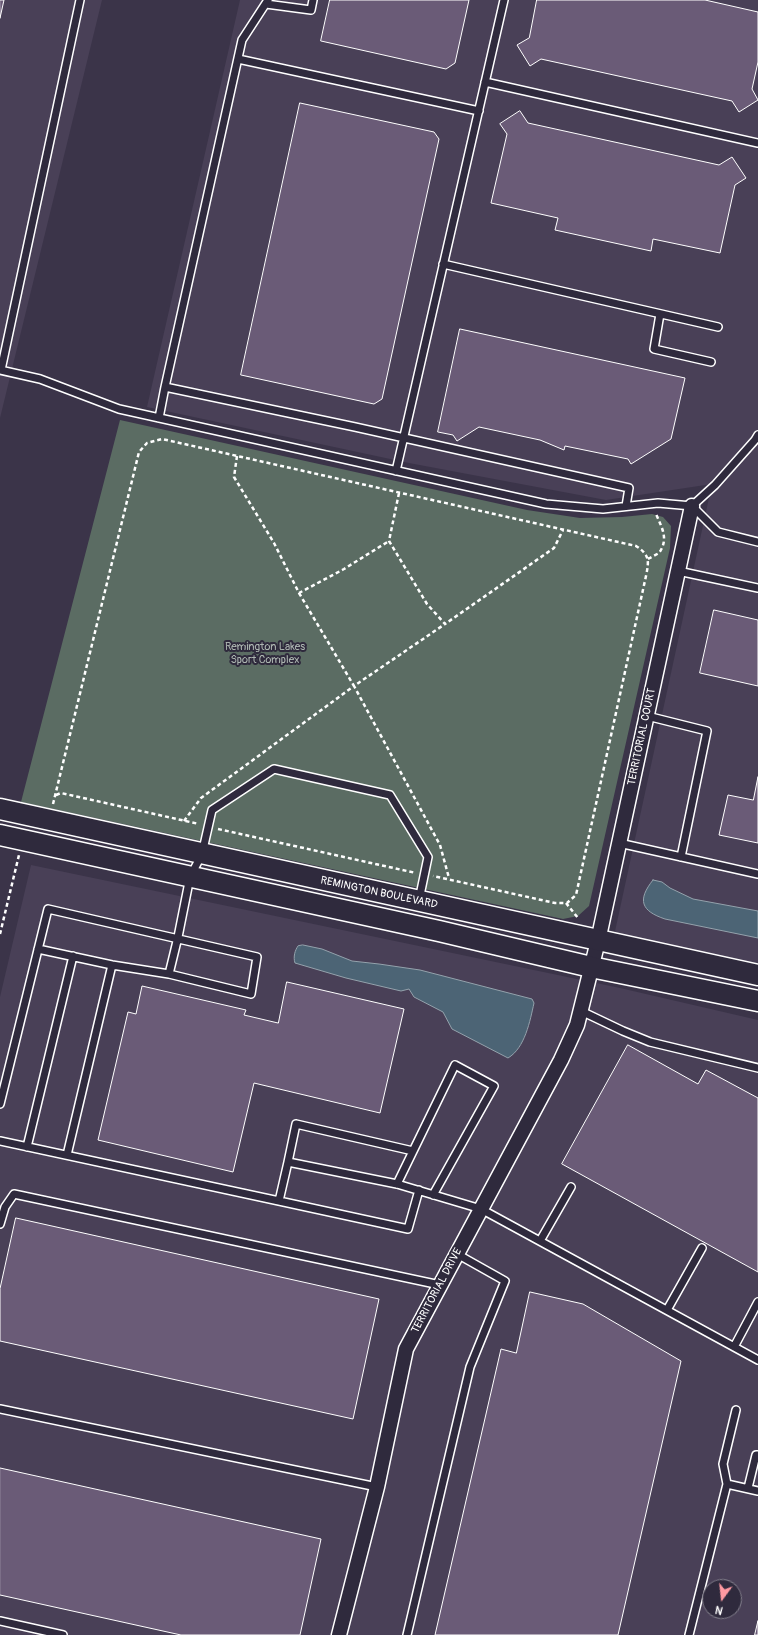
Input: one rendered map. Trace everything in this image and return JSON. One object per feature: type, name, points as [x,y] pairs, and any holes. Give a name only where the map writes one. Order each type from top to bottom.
[{"type":"street","name":"TERRITORIAL COURT","points":[[591,967],[598,941],[692,506]]},
{"type":"street","name":"REMINGTON BOULEVARD","points":[[0,809],[419,902],[758,975]]},
{"type":"street","points":[[0,835],[439,931],[591,967],[758,1001]]},
{"type":"street","name":"TERRITORIAL DRIVE","points":[[339,1635],[377,1488],[406,1349],[562,1060],[577,1025],[591,967]]},
{"type":"lane","points":[[80,0],[0,370],[40,379],[119,409],[546,504],[603,508],[658,503],[692,506],[718,532],[758,542]]},
{"type":"lane","points":[[158,418],[242,40],[267,2],[311,10],[313,0]]},
{"type":"lane","points":[[396,471],[504,0]]},
{"type":"lane","points":[[238,59],[479,111]]},
{"type":"lane","points":[[485,82],[758,143]]},
{"type":"lane","points":[[443,264],[718,327]]},
{"type":"lane","points":[[660,314],[654,349],[711,362]]},
{"type":"lane","points":[[165,387],[403,437],[629,488],[626,506]]},
{"type":"lane","points":[[692,506],[715,485],[758,435]]},
{"type":"lane","points":[[678,571],[758,588]]},
{"type":"lane","points":[[647,716],[707,731],[681,856]]},
{"type":"lane","points":[[169,974],[190,877],[202,854],[212,810],[274,769],[390,795],[428,857],[419,902]]},
{"type":"lane","points":[[619,843],[758,874]]},
{"type":"lane","points":[[0,1104],[38,949],[48,909],[178,937],[257,957],[250,994],[169,974],[112,965],[38,949]]},
{"type":"lane","points":[[27,1147],[73,956]]},
{"type":"lane","points":[[67,1155],[112,965]]},
{"type":"lane","points":[[581,1011],[622,1031],[650,1042],[758,1068]]},
{"type":"lane","points":[[396,1184],[455,1065],[494,1086],[433,1195]]},
{"type":"lane","points":[[279,1201],[296,1124],[413,1151]]},
{"type":"lane","points":[[0,1141],[408,1229],[419,1190]]},
{"type":"lane","points":[[288,1162],[396,1184],[481,1209],[758,1360]]},
{"type":"lane","points":[[540,1241],[571,1187]]},
{"type":"lane","points":[[0,1224],[5,1206],[14,1194],[440,1285]]},
{"type":"lane","points":[[667,1310],[702,1248]]},
{"type":"lane","points":[[407,1635],[470,1367],[505,1281],[457,1254]]},
{"type":"lane","points":[[734,1347],[758,1302]]},
{"type":"lane","points":[[0,1409],[377,1488]]},
{"type":"lane","points":[[689,1635],[727,1484],[723,1464],[736,1410]]},
{"type":"lane","points":[[748,1488],[756,1455],[758,1455]]},
{"type":"lane","points":[[727,1484],[758,1491]]},
{"type":"lane","points":[[0,1621],[62,1635]]},
{"type":"path","points":[[52,811],[139,452],[147,443],[162,439],[636,546],[644,551],[648,559],[646,576],[576,895],[566,903],[555,903],[449,878],[424,874],[61,793],[56,795]]},
{"type":"path","points":[[237,456],[234,477],[274,543],[300,592],[354,686],[440,845],[449,878]]},
{"type":"path","points":[[399,493],[389,541],[427,604],[445,624]]},
{"type":"path","points":[[648,559],[659,553],[665,539],[664,531],[656,514]]},
{"type":"path","points":[[184,821],[202,798],[354,686],[554,548],[563,530]]},
{"type":"path","points":[[300,592],[344,569],[389,541]]},
{"type":"path","points":[[0,934],[21,849]]},
{"type":"path","points":[[566,903],[575,916],[581,920]]},
{"type":"shaded area","points":[[0,0],[102,0],[0,418]]},
{"type":"shaded area","points":[[240,0],[758,0],[758,965],[743,960],[614,936],[712,484],[606,500],[409,463],[147,407]]},
{"type":"shaded area","points":[[31,865],[620,988],[758,1020],[758,1635],[0,1635],[0,997]]},
{"type":"green space","name":"Remington Lakes Sport Complex","points":[[120,420],[527,510],[580,518],[622,517],[652,514],[663,517],[671,526],[670,548],[589,906],[578,916],[563,919],[21,802]]},
{"type":"water","points":[[653,880],[662,882],[670,888],[693,899],[758,911],[758,938],[665,919],[657,916],[646,908],[643,899]]},
{"type":"water","points":[[303,945],[322,949],[352,961],[420,970],[532,999],[534,1003],[526,1034],[519,1048],[508,1058],[452,1029],[443,1012],[414,997],[409,989],[401,991],[346,978],[295,963],[294,956],[296,950],[298,946]]},
{"type":"building","points":[[0,0],[4,0],[0,18]]},
{"type":"building","points":[[330,0],[469,0],[455,63],[446,69],[321,41]]},
{"type":"building","points":[[537,0],[705,0],[758,12],[758,62],[752,89],[758,100],[739,112],[732,101],[541,59],[530,66],[517,45],[529,38]]},
{"type":"building","points":[[300,103],[434,132],[439,139],[382,399],[374,404],[241,375]]},
{"type":"building","points":[[520,111],[528,123],[719,165],[732,157],[746,178],[735,185],[720,253],[653,239],[651,251],[555,230],[558,218],[491,203],[507,134],[500,124]]},
{"type":"building","points":[[460,329],[685,378],[671,439],[631,464],[628,459],[565,446],[564,450],[540,440],[479,427],[457,441],[453,435],[438,432]]},
{"type":"building","points":[[714,610],[758,620],[758,686],[700,673]]},
{"type":"building","points":[[758,777],[758,843],[719,835],[728,795],[753,800]]},
{"type":"building","points":[[287,982],[404,1009],[380,1113],[254,1083],[233,1172],[98,1140],[128,1012],[136,1014],[142,986],[246,1010],[244,1015],[278,1023]]},
{"type":"building","points":[[628,1045],[698,1084],[706,1070],[758,1098],[758,1272],[562,1164]]},
{"type":"building","points":[[16,1218],[379,1299],[353,1419],[0,1341],[0,1289]]},
{"type":"building","points":[[530,1292],[583,1304],[681,1361],[618,1635],[435,1635],[501,1349],[516,1353]]},
{"type":"building","points":[[0,1468],[321,1539],[300,1635],[181,1635],[0,1595]]},
{"type":"building","points":[[758,1621],[758,1635],[755,1635]]}]
